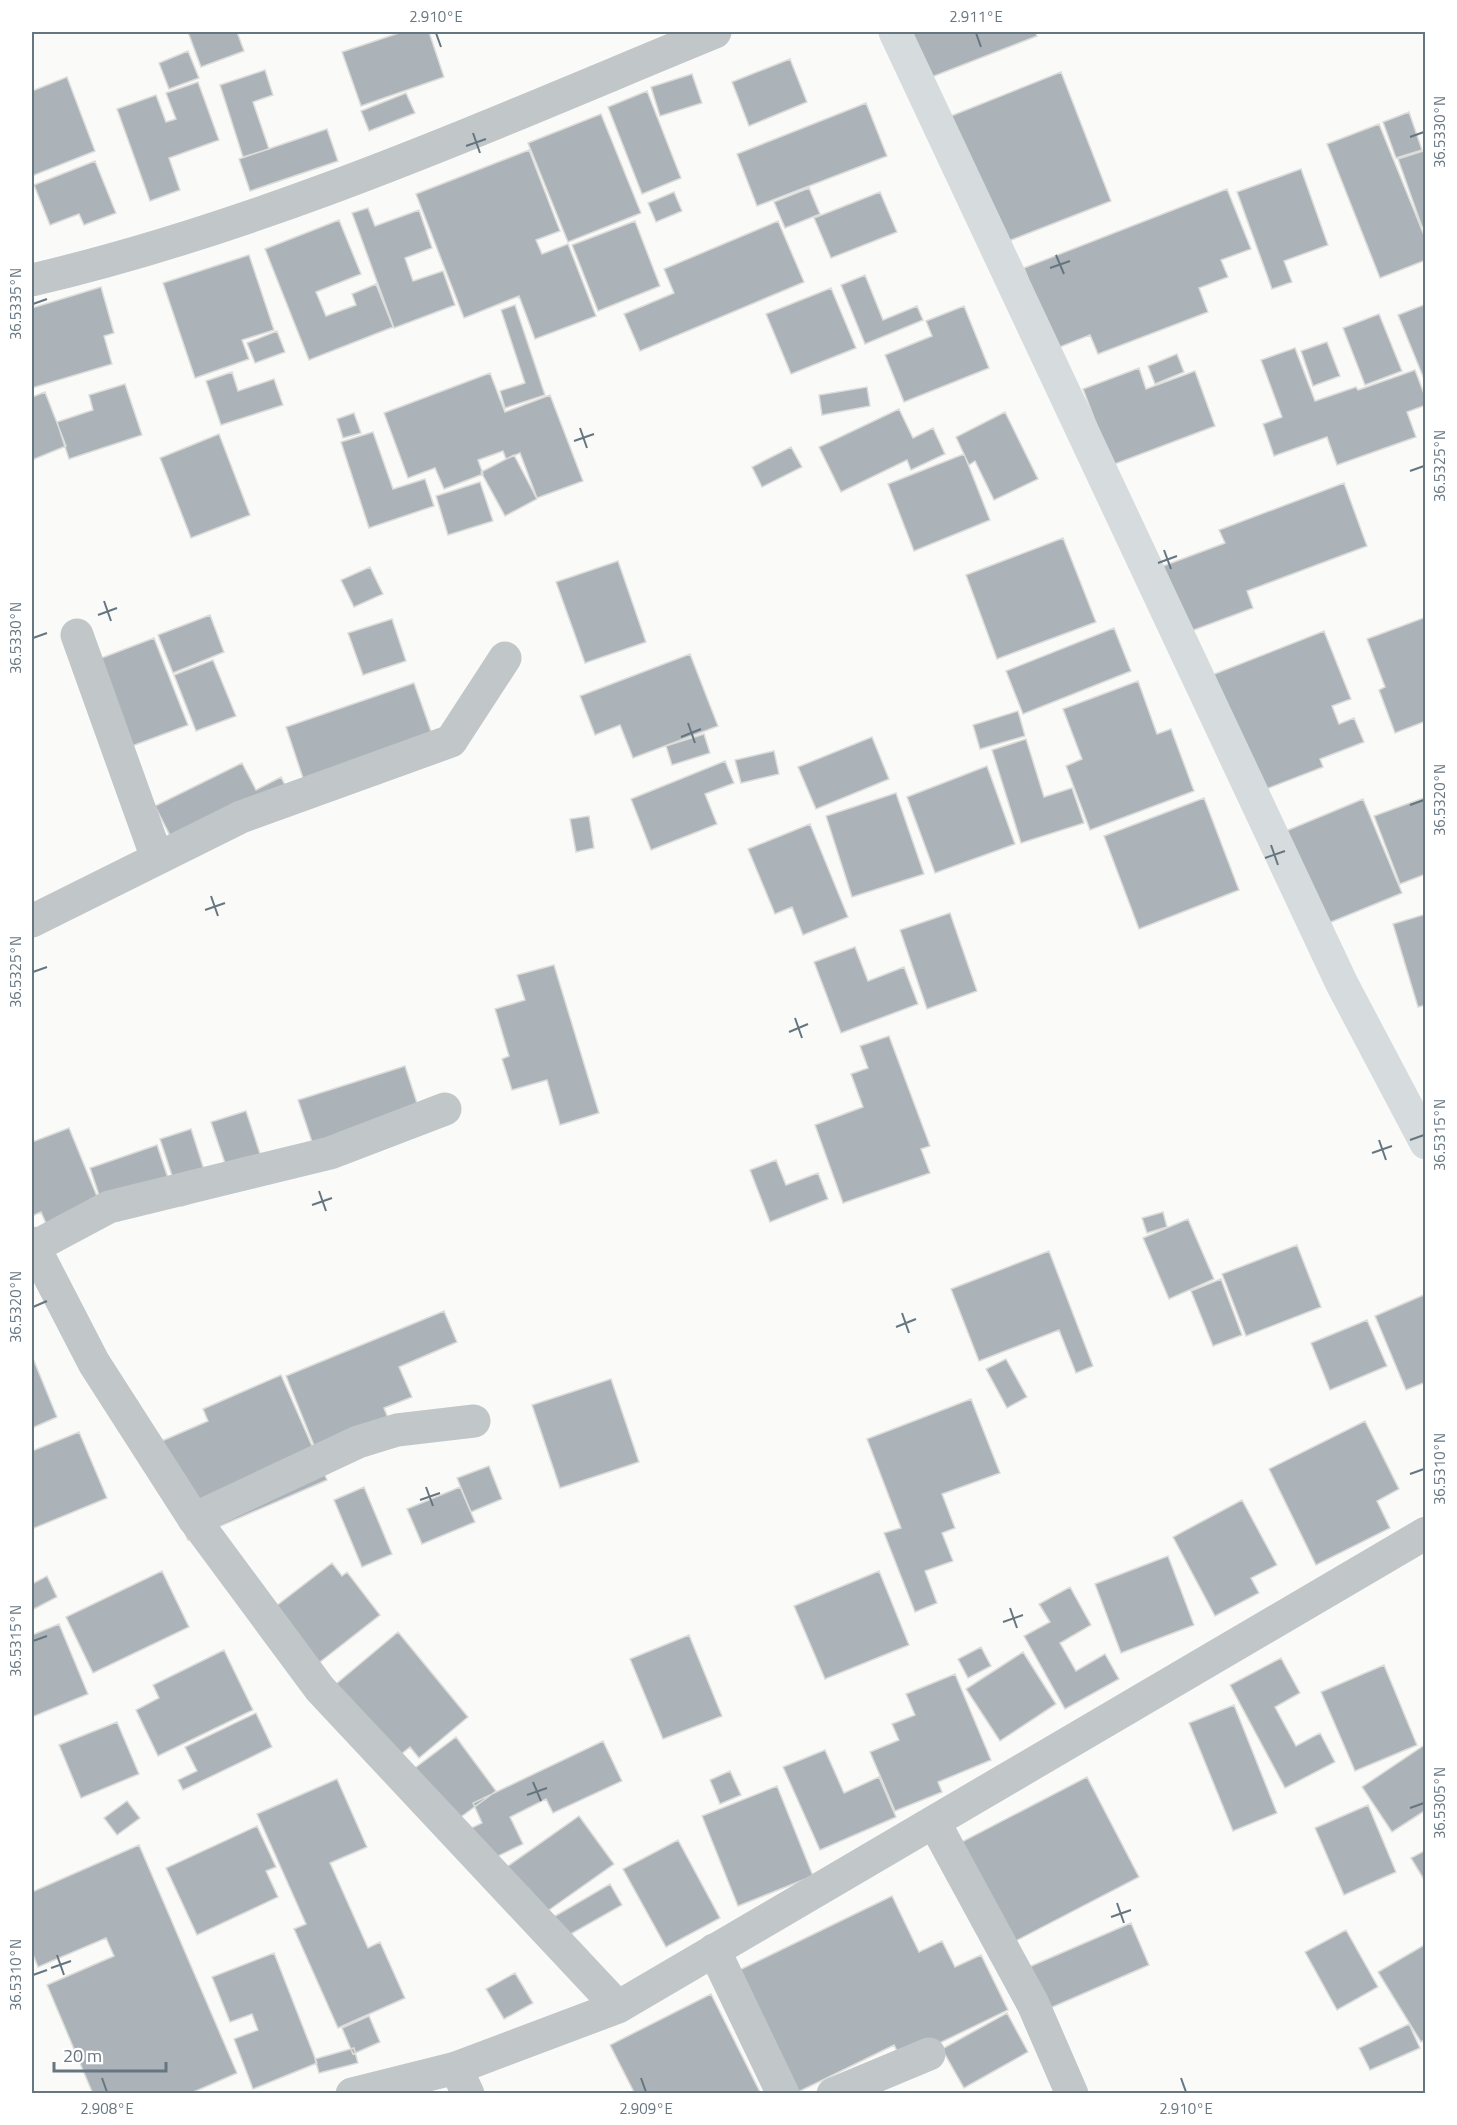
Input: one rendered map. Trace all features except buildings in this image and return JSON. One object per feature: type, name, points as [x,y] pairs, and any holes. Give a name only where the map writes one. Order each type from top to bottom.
[{"type":"main road","points":[[896,32],[1342,984],[1425,1143]]},
{"type":"street","points":[[32,280],[92,266],[264,212],[328,189],[715,32]]},
{"type":"street","points":[[77,636],[157,858]]},
{"type":"street","points":[[32,921],[240,817],[452,741],[505,658]]},
{"type":"street","points":[[445,1109],[330,1153],[110,1207],[33,1245],[40,1281],[194,1519],[320,1689],[618,2007]]},
{"type":"street","points":[[194,1519],[358,1442],[397,1430],[474,1421]]},
{"type":"street","points":[[352,2094],[462,2081],[618,2007],[1425,1533]]},
{"type":"street","points":[[934,1822],[1033,2004],[1072,2094]]},
{"type":"street","points":[[714,1950],[783,2094]]},
{"type":"street","points":[[833,2094],[929,2054]]}]
